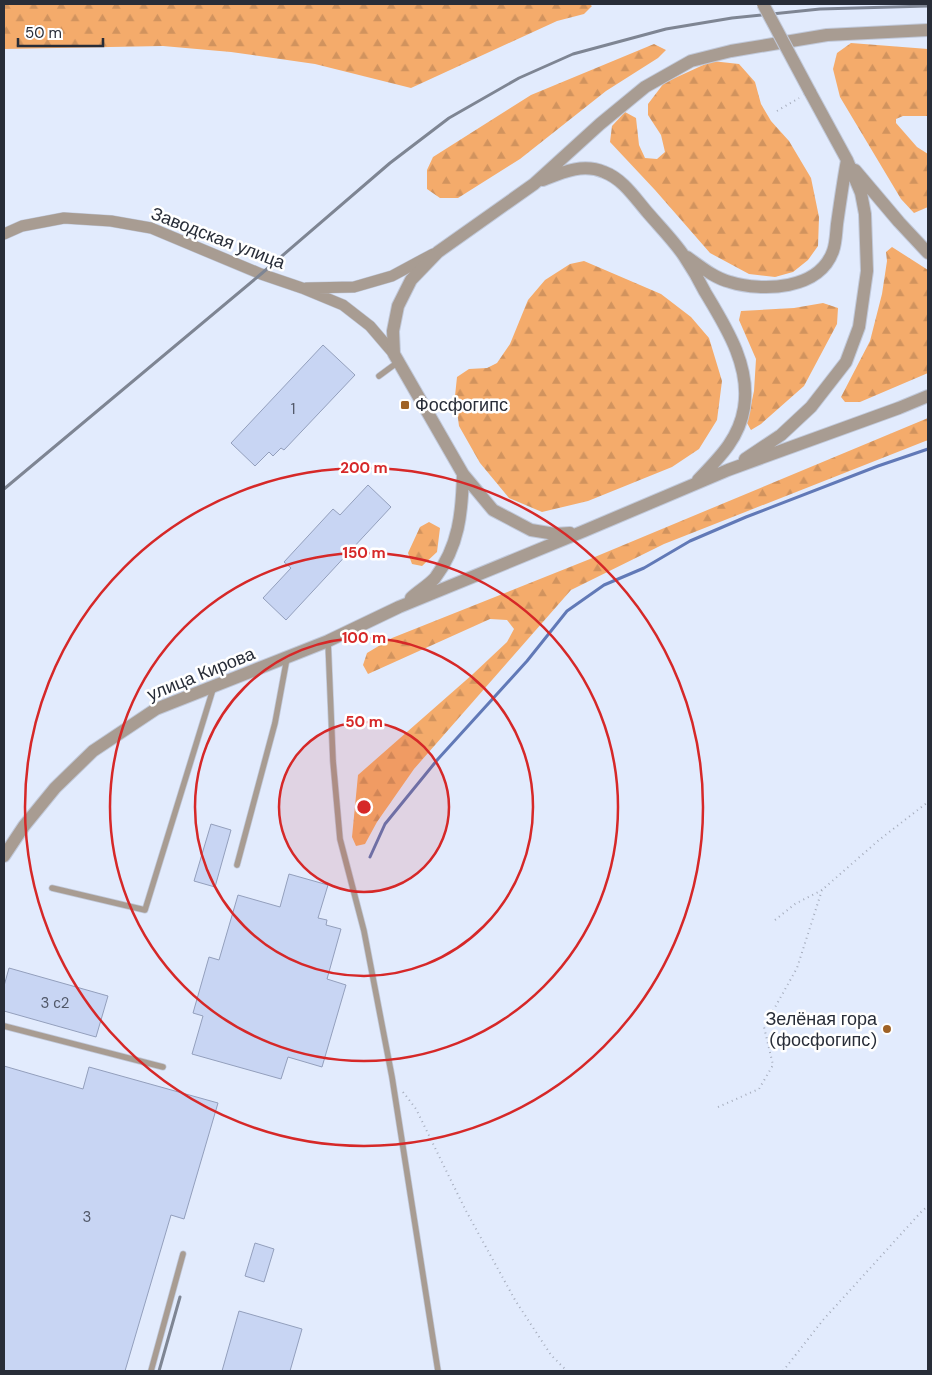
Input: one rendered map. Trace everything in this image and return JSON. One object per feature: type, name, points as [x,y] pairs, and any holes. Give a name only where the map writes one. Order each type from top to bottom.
[{"type":"street","points":[[728,470],[781,435],[812,407],[846,362],[859,328],[867,271],[865,214],[860,193],[846,160],[762,4]]},
{"type":"street","points":[[302,288],[354,287],[392,276],[438,252],[534,184],[600,124],[645,87],[690,61],[732,50],[827,36],[928,30]]},
{"type":"street","points":[[846,160],[928,253]]},
{"type":"street","points":[[684,255],[711,273],[729,282],[750,286],[794,284],[812,277],[824,268],[833,250],[846,160]]},
{"type":"street","points":[[534,184],[571,168],[592,168],[605,172],[617,179],[684,255],[722,320],[738,353],[745,380],[744,408],[738,431],[725,452],[693,484]]},
{"type":"street","name":"Заводская улица","points":[[4,234],[22,226],[64,218],[111,221],[151,228],[261,274],[302,288],[342,305],[370,326],[396,358]]},
{"type":"street","points":[[438,252],[411,280],[398,306],[393,330],[396,358],[463,474],[493,510],[530,530],[555,534],[584,531]]},
{"type":"street","points":[[399,607],[728,470],[928,396]]},
{"type":"street","points":[[399,607],[434,578],[456,542],[462,508],[463,474]]},
{"type":"street","name":"улица Кирова","points":[[4,856],[24,826],[55,788],[93,751],[156,709],[328,641],[399,607]]},
{"type":"lane","points":[[379,376],[396,358]]},
{"type":"lane","points":[[328,641],[333,761],[340,839],[364,931],[390,1067],[438,1371]]},
{"type":"lane","points":[[237,865],[275,723],[287,658]]},
{"type":"lane","points":[[52,888],[145,910],[214,686]]},
{"type":"lane","points":[[4,1026],[162,1067]]},
{"type":"lane","points":[[151,1371],[183,1254]]},
{"type":"path","points":[[776,111],[810,92]]},
{"type":"path","points":[[775,920],[795,904],[822,890],[879,840],[928,802]]},
{"type":"path","points":[[718,1107],[759,1089],[773,1065],[764,1027],[797,968],[822,890]]},
{"type":"path","points":[[416,1109],[464,1209],[515,1300],[551,1355],[568,1371]]},
{"type":"path","points":[[783,1371],[823,1320],[928,1206]]},
{"type":"green space","points":[[4,4],[589,4],[592,6],[584,14],[557,21],[411,88],[315,64],[231,52],[163,46],[4,49]]},
{"type":"green space","points":[[851,43],[928,49],[928,116],[903,116],[896,119],[896,123],[917,147],[928,154],[928,207],[914,213],[901,199],[840,97],[833,69],[837,53]]},
{"type":"green space","points":[[654,44],[666,50],[658,58],[606,91],[520,159],[458,198],[440,198],[427,189],[427,170],[433,157],[531,95]]},
{"type":"green space","points":[[712,61],[739,64],[755,82],[761,104],[771,121],[789,141],[811,178],[819,217],[818,246],[808,260],[793,272],[775,277],[749,274],[710,253],[610,142],[612,126],[625,112],[636,118],[639,145],[645,158],[657,159],[665,152],[661,135],[648,115],[648,104],[664,83]]},
{"type":"green space","points":[[892,247],[928,270],[928,373],[860,402],[845,402],[841,397],[870,341],[882,294],[887,261],[886,252]]},
{"type":"green space","points":[[584,261],[661,294],[691,317],[709,338],[722,381],[717,420],[699,449],[672,467],[588,501],[542,512],[509,498],[480,463],[459,426],[455,396],[457,377],[469,369],[487,368],[497,363],[510,344],[528,300],[545,280],[570,264]]},
{"type":"green space","points":[[823,303],[838,308],[837,324],[804,386],[761,424],[751,430],[747,423],[754,391],[756,359],[739,320],[741,311],[794,308]]},
{"type":"green space","points":[[928,418],[928,440],[664,544],[571,590],[414,769],[377,822],[365,844],[356,846],[352,837],[358,775],[473,674],[507,642],[514,629],[507,620],[490,619],[368,674],[363,665],[367,653],[392,638],[590,559]]},
{"type":"green space","points":[[429,522],[440,528],[437,552],[422,566],[412,564],[408,553],[420,527]]},
{"type":"building","points":[[323,345],[355,375],[284,450],[281,448],[273,456],[269,452],[255,466],[231,443]]},
{"type":"building","points":[[368,485],[391,507],[286,620],[263,598],[291,568],[284,562],[333,509],[340,515]]},
{"type":"building","points":[[211,824],[231,830],[215,887],[194,881]]},
{"type":"building","points":[[289,874],[328,885],[318,918],[327,920],[326,925],[341,929],[327,979],[346,985],[322,1067],[288,1057],[281,1079],[192,1054],[203,1016],[193,1013],[209,957],[219,960],[238,895],[280,907]]},
{"type":"building","points":[[9,968],[108,996],[96,1037],[4,1011],[4,986]]},
{"type":"building","points":[[4,1066],[83,1089],[89,1067],[218,1103],[184,1219],[171,1215],[125,1371],[4,1371]]},
{"type":"building","points":[[255,1243],[274,1249],[264,1282],[245,1276]]},
{"type":"building","points":[[239,1311],[302,1329],[290,1371],[222,1371]]},
{"type":"waterway","points":[[370,857],[385,824],[438,759],[527,661],[567,611],[604,585],[644,568],[690,541],[746,517],[878,466],[928,449]]},
{"type":"railway","points":[[4,489],[261,274],[390,163],[449,118],[519,78],[573,54],[666,29],[732,18],[820,9],[928,6]]},
{"type":"railway","points":[[159,1371],[180,1297]]},
{"type":"place","name":"Фосфогипс","points":[[405,405]]},
{"type":"place","name":"Зелёная гора (фосфогипс)","points":[[887,1029]]}]
